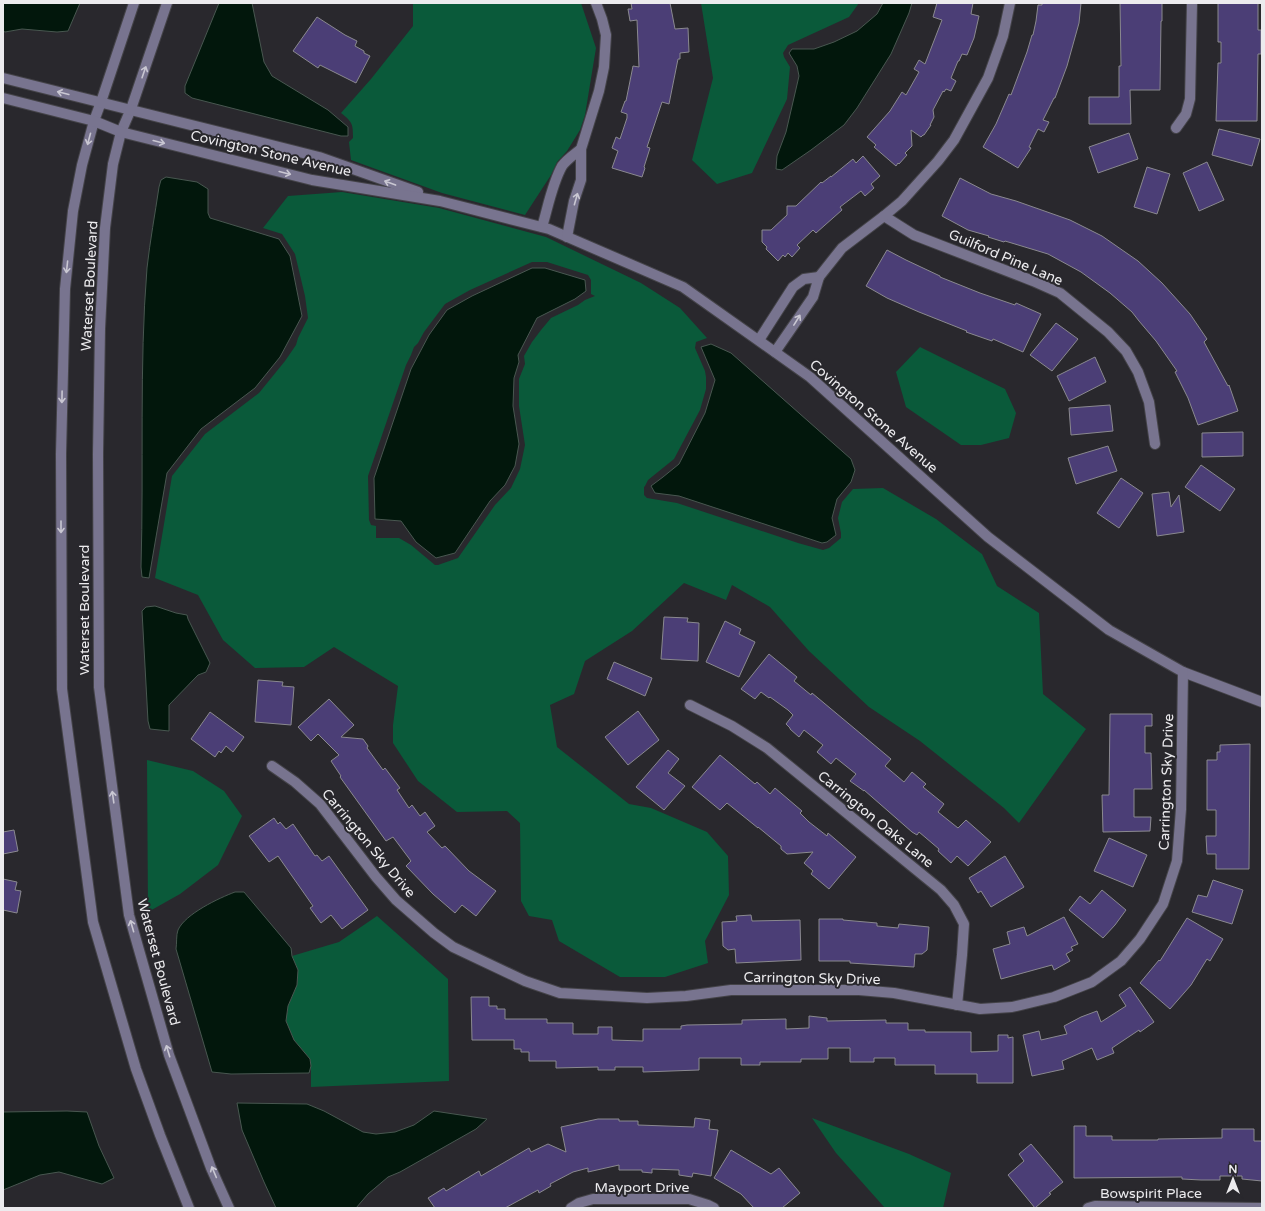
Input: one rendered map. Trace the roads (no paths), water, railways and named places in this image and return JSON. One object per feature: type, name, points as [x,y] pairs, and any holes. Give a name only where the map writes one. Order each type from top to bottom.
[{"type":"street","name":"Waterset Boulevard","points":[[134,3],[94,121],[82,165],[73,211],[65,289],[61,454],[62,690],[93,922],[136,1069],[189,1208]]},
{"type":"street","name":"Waterset Boulevard","points":[[167,3],[131,109],[121,132],[113,164],[105,228],[100,321],[98,454],[99,687],[129,915],[169,1055],[212,1168],[229,1208]]},
{"type":"street","points":[[567,237],[574,201],[582,180],[582,149],[599,91],[604,66],[606,35],[602,18],[596,3]]},
{"type":"street","points":[[776,352],[813,297],[819,276],[842,248],[902,201],[938,161],[954,140],[988,78],[1003,36],[1010,3]]},
{"type":"street","points":[[1176,128],[1186,114],[1190,99],[1192,3]]},
{"type":"street","points":[[3,78],[101,102]]},
{"type":"street","points":[[3,98],[94,121]]},
{"type":"street","name":"Covington Stone Avenue","points":[[101,102],[319,157],[440,201]]},
{"type":"street","name":"Covington Stone Avenue","points":[[94,121],[121,132],[312,180],[440,201],[542,227],[683,287],[810,377],[988,537],[1109,630],[1183,672],[1262,702]]},
{"type":"street","points":[[542,227],[555,183],[563,165],[582,149]]},
{"type":"street","name":"Guilford Pine Lane","points":[[884,216],[914,235],[1060,293],[1108,332],[1126,351],[1138,372],[1149,402],[1155,444]]},
{"type":"street","points":[[759,340],[793,287],[804,279],[819,276]]},
{"type":"street","name":"Carrington Sky Drive","points":[[272,766],[295,782],[320,804],[376,877],[396,900],[453,948],[525,981],[560,993],[647,998],[686,996],[731,990],[859,990],[894,993],[980,1009],[1012,1007],[1054,997],[1092,982],[1120,961],[1144,933],[1163,904],[1177,861],[1181,809],[1183,672]]},
{"type":"street","name":"Carrington Oaks Lane","points":[[690,705],[732,726],[768,748],[941,890],[954,905],[964,924],[957,1005]]},
{"type":"street","name":"Mayport Drive","points":[[571,1208],[579,1203],[593,1199],[689,1199],[714,1208]]},
{"type":"street","name":"Bowspirit Place","points":[[1088,1208],[1095,1206],[1262,1208]]}]
